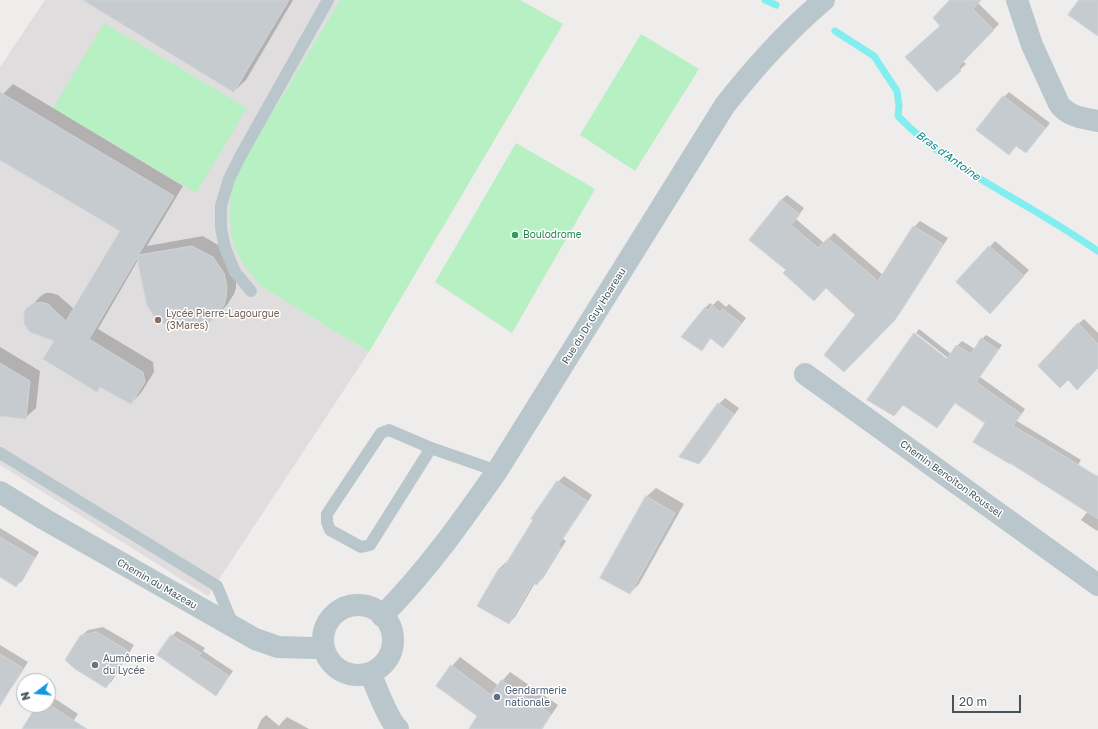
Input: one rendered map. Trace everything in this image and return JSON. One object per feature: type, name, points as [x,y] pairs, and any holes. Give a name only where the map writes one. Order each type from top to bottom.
[{"type":"street","name":"Rue du Dr Guy Hoareau","points":[[382,616],[402,596],[458,528],[497,471],[725,104],[808,8],[824,0]]},
{"type":"street","points":[[1017,0],[1032,45],[1059,104],[1071,115],[1098,122]]},
{"type":"street","name":"Chemin Benoîton Roussel","points":[[805,374],[1098,584]]},
{"type":"street","name":"Chemin du Mazeau","points":[[0,492],[44,519],[255,639],[278,647],[313,648],[323,646]]},
{"type":"street","points":[[360,605],[375,610],[382,616],[388,623],[392,633],[393,642],[391,652],[386,661],[379,668],[370,673],[360,675],[350,674],[340,670],[332,664],[323,646],[324,634],[328,623],[335,614],[342,609],[360,605]]},
{"type":"street","points":[[370,673],[384,706],[398,729]]},
{"type":"lane","points":[[251,291],[235,272],[225,248],[221,228],[221,206],[229,179],[241,155],[328,0]]},
{"type":"lane","points":[[431,448],[370,545],[361,547],[330,530],[327,522],[327,514],[381,433],[389,430],[431,448],[497,471]]},
{"type":"lane","points":[[0,453],[217,586],[234,627]]},
{"type":"shaded area","name":"Lycée Pierre-Lagourgue (3Mares)","points":[[45,0],[340,0],[242,163],[262,287],[369,352],[208,596],[0,465],[0,67]]},
{"type":"green space","points":[[340,0],[520,0],[563,24],[369,352],[262,287],[244,265],[235,248],[231,233],[231,196],[234,180],[242,163]]},
{"type":"green space","points":[[104,23],[247,108],[196,193],[53,108]]},
{"type":"green space","points":[[641,34],[699,69],[635,171],[580,135]]},
{"type":"green space","name":"Boulodrome","points":[[516,143],[595,189],[512,333],[435,282]]},
{"type":"building","points":[[83,0],[289,0],[234,92]]},
{"type":"building","points":[[950,0],[981,0],[973,9],[994,30],[958,67],[961,71],[937,92],[905,57],[940,26],[933,18]]},
{"type":"building","points":[[1079,0],[1098,0],[1098,36],[1068,15]]},
{"type":"building","points":[[0,92],[174,196],[138,255],[192,246],[213,257],[224,273],[227,286],[226,298],[224,305],[217,316],[207,324],[195,329],[176,329],[169,327],[154,316],[147,305],[137,258],[89,339],[143,372],[145,382],[131,404],[100,387],[97,392],[43,359],[54,341],[30,332],[24,323],[25,310],[35,303],[41,302],[48,304],[66,321],[120,231],[0,160]]},
{"type":"building","points":[[1003,96],[1045,128],[1026,153],[1016,146],[1009,155],[976,130]]},
{"type":"building","points":[[781,200],[800,214],[791,225],[818,248],[828,238],[878,281],[913,226],[943,244],[895,320],[844,372],[824,355],[855,315],[826,288],[814,301],[783,273],[786,270],[749,240]]},
{"type":"building","points":[[989,246],[1024,276],[990,314],[956,282]]},
{"type":"building","points":[[712,305],[720,312],[723,309],[741,323],[723,348],[710,338],[702,351],[681,337],[705,307],[708,310]]},
{"type":"building","points":[[1078,323],[1098,344],[1098,368],[1077,390],[1068,380],[1060,388],[1038,366]]},
{"type":"building","points":[[914,333],[947,359],[956,345],[971,354],[981,338],[998,350],[976,382],[1021,414],[1013,426],[1098,477],[1098,519],[1010,463],[973,442],[985,423],[955,403],[937,428],[903,405],[894,416],[867,400]]},
{"type":"building","points":[[0,363],[30,381],[26,419],[0,416]]},
{"type":"building","points":[[718,403],[734,414],[699,464],[679,457]]},
{"type":"building","points":[[557,481],[587,501],[558,545],[561,547],[537,585],[533,583],[509,624],[477,606],[499,568],[502,570],[533,520],[531,519]]},
{"type":"building","points":[[646,496],[675,513],[630,594],[600,578]]},
{"type":"building","points":[[0,537],[35,558],[16,587],[0,577]]},
{"type":"building","name":"Aumônerie du Lycée","points":[[97,632],[128,651],[106,688],[75,669],[65,660],[80,636]]},
{"type":"building","points":[[171,635],[201,653],[199,656],[229,676],[216,696],[157,655]]},
{"type":"building","points":[[0,654],[23,668],[20,673],[16,673],[16,680],[0,706]]},
{"type":"building","points":[[451,665],[491,695],[501,680],[551,714],[541,729],[469,729],[477,716],[436,686]]},
{"type":"building","points":[[56,709],[87,729],[22,729],[32,713],[56,713]]},
{"type":"waterway","name":"Bras d'Antoine","points":[[765,0],[776,5]]},
{"type":"waterway","name":"Bras d'Antoine","points":[[835,31],[874,56],[897,91],[899,106],[898,116],[929,144],[962,168],[1098,251]]},
{"type":"place","name":"Boulodrome","points":[[515,235]]},
{"type":"place","name":"Lycée Pierre-Lagourgue (3Mares)","points":[[158,320]]},
{"type":"place","name":"Aumônerie du Lycée","points":[[95,665]]},
{"type":"place","name":"Gendarmerie nationale","points":[[497,697]]}]
